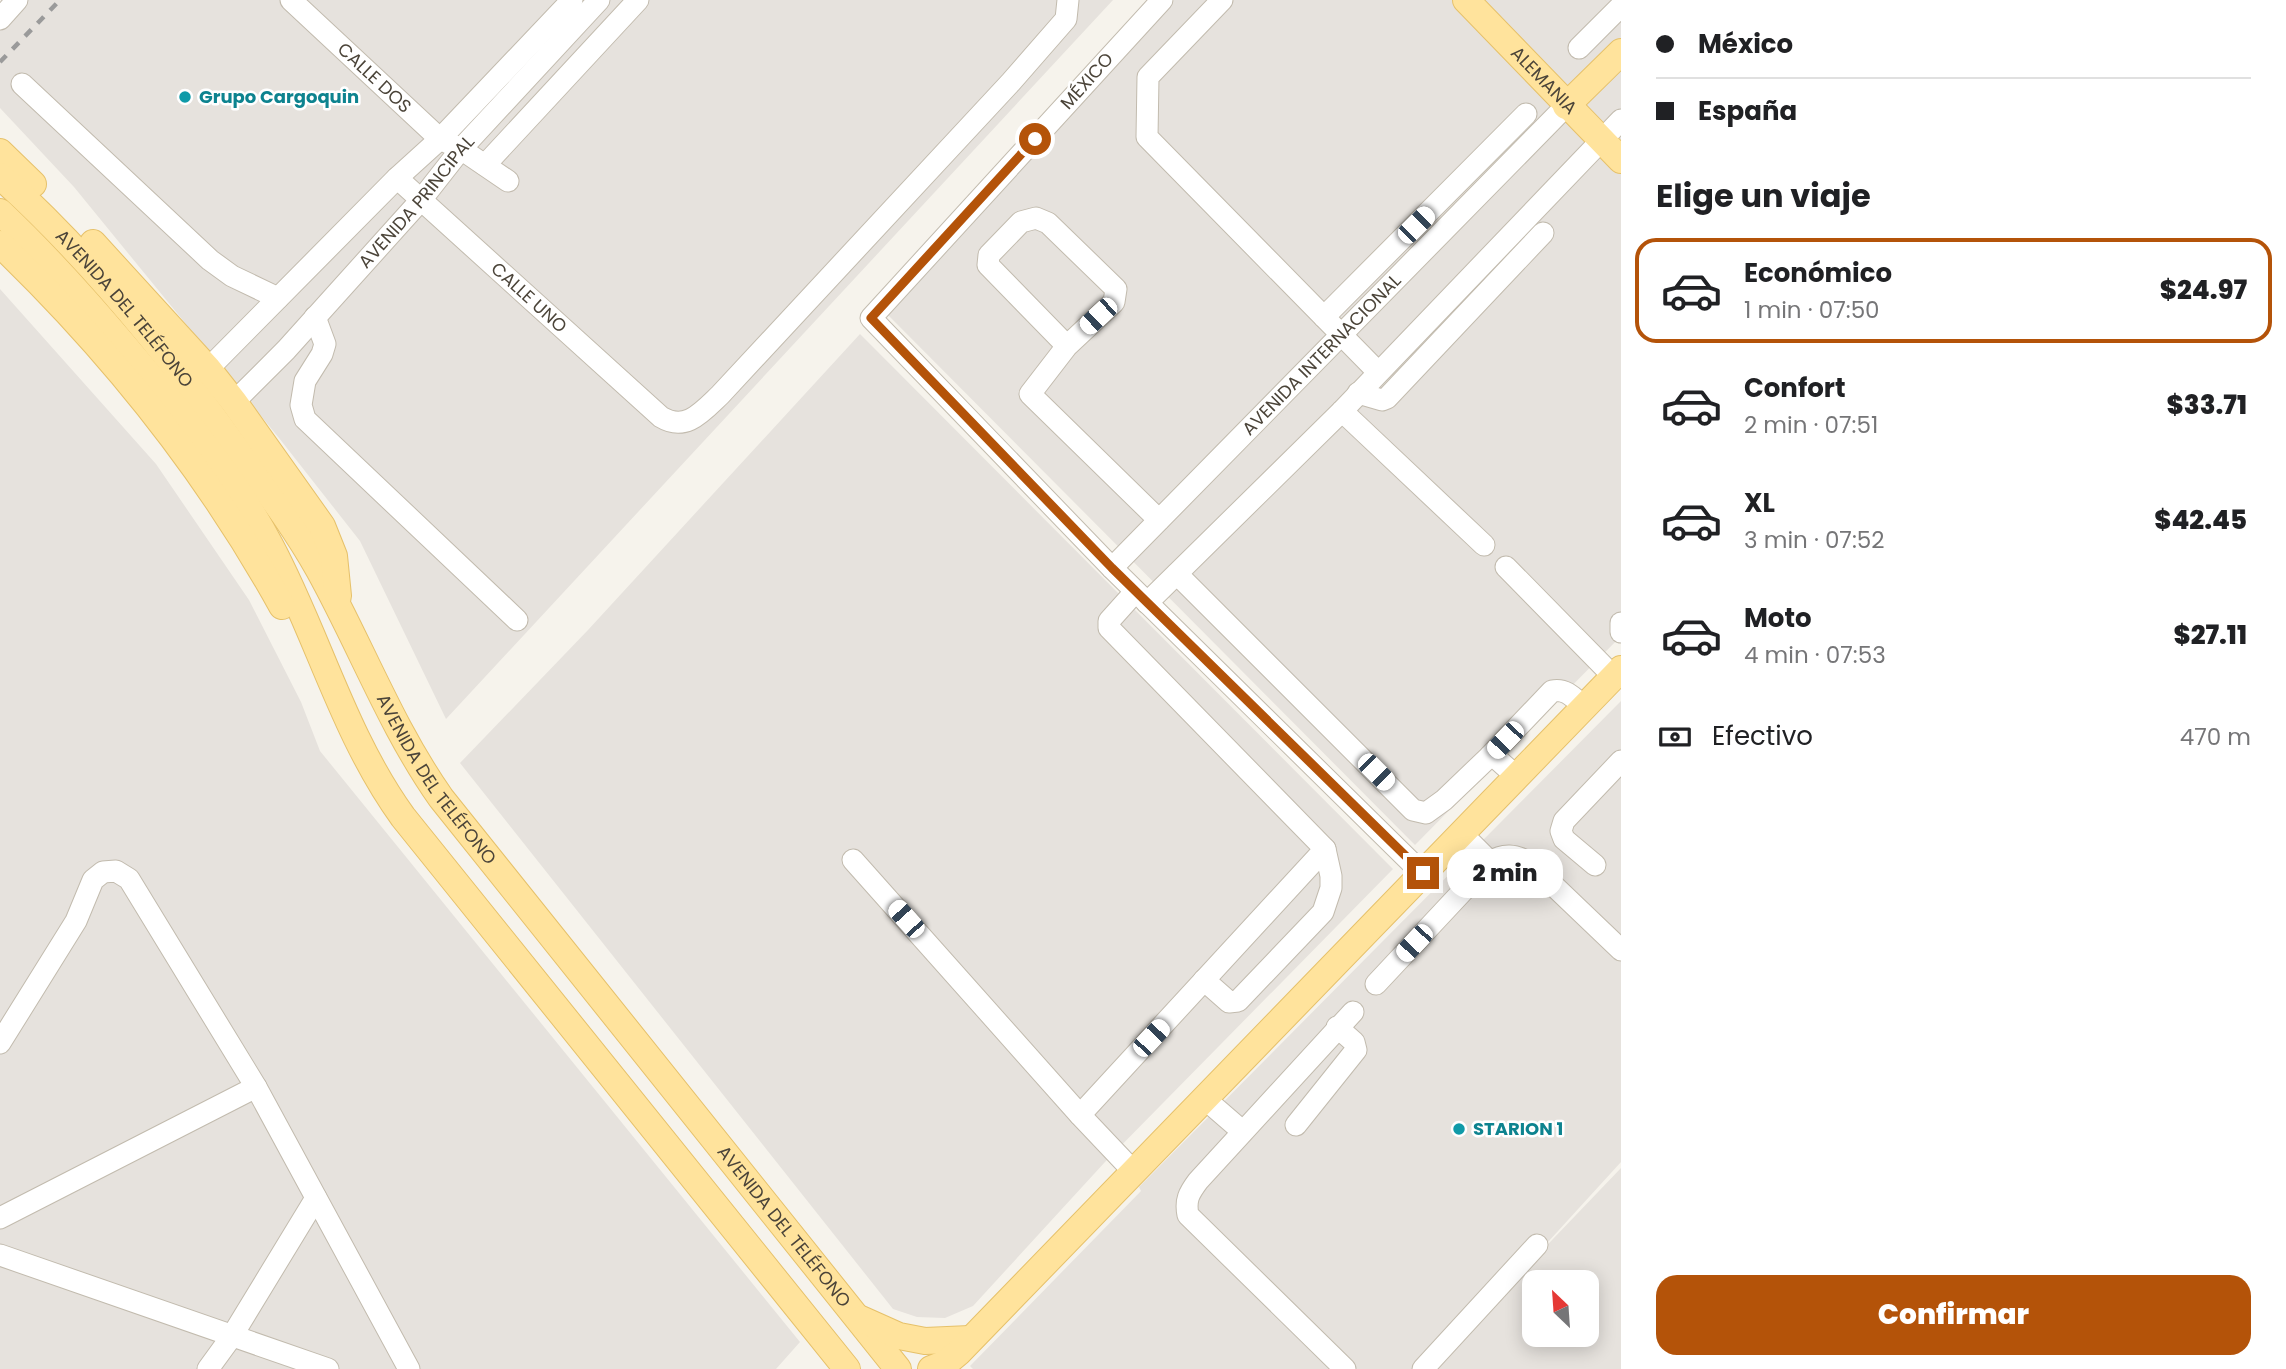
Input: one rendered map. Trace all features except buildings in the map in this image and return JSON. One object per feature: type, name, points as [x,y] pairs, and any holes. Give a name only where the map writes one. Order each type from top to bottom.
[{"type":"main road","name":"ALEMANIA","points":[[1466,0],[1621,160]]},
{"type":"main road","name":"AVENIDA INTERNACIONAL","points":[[1566,106],[1621,51]]},
{"type":"main road","points":[[3,164],[102,252],[208,369],[234,402],[322,526],[334,556],[339,608]]},
{"type":"main road","name":"AVENIDA DEL TELÉFONO","points":[[3,164],[194,389],[292,526],[339,608],[410,753],[440,799],[898,1369]]},
{"type":"main road","name":"AVENIDA DEL TELÉFONO","points":[[0,212],[72,284],[206,446],[269,543],[360,747],[396,807],[847,1369]]},
{"type":"main road","points":[[0,244],[48,291],[158,421],[239,533],[285,611],[321,656]]},
{"type":"main road","points":[[931,1369],[946,1363],[970,1339],[1617,673]]},
{"type":"main road","points":[[853,1314],[899,1336],[925,1341],[970,1339]]},
{"type":"street","points":[[0,19],[17,0]]},
{"type":"street","name":"CALLE DOS","points":[[291,0],[440,139],[461,149],[508,181]]},
{"type":"street","name":"AVENIDA PRINCIPAL","points":[[234,402],[421,200],[534,56],[572,0]]},
{"type":"street","name":"AVENIDA PRINCIPAL","points":[[208,369],[397,178],[599,0]]},
{"type":"street","points":[[485,165],[638,0]]},
{"type":"street","name":"CALLE UNO","points":[[397,178],[661,417],[671,423],[688,421],[705,410],[720,395],[1020,71],[1066,19],[1068,0]]},
{"type":"street","name":"MÉXICO","points":[[1112,568],[871,318],[1162,0]]},
{"type":"street","points":[[1222,0],[1148,77],[1147,137],[1378,372]]},
{"type":"street","points":[[1579,48],[1621,6]]},
{"type":"street","points":[[534,56],[588,53]]},
{"type":"street","points":[[22,84],[210,260],[225,271],[278,298]]},
{"type":"street","name":"AVENIDA INTERNACIONAL","points":[[1112,568],[1566,106]]},
{"type":"street","points":[[1324,317],[1527,114]]},
{"type":"street","points":[[1204,980],[1229,1002],[1238,1001],[1323,912],[1331,888],[1325,849],[1109,628],[1109,621],[1177,573],[1342,411],[1621,120]]},
{"type":"street","points":[[1067,346],[988,265],[989,255],[1021,222],[1036,218],[1048,223],[1116,289],[1114,302],[1067,346],[1030,394],[1159,520]]},
{"type":"street","points":[[1358,393],[1382,400],[1387,398],[1543,233]]},
{"type":"street","points":[[315,317],[325,344],[323,354],[305,381],[301,405],[305,419],[517,620]]},
{"type":"street","points":[[1342,411],[1484,545]]},
{"type":"street","points":[[1112,568],[1423,873]]},
{"type":"street","points":[[1506,568],[1617,673]]},
{"type":"street","points":[[1177,573],[1413,810],[1426,813],[1444,800],[1552,691],[1559,690],[1570,694],[1584,707]]},
{"type":"street","points":[[1621,623],[1621,632]]},
{"type":"street","points":[[1490,755],[1517,778]]},
{"type":"street","points":[[1595,865],[1564,839],[1561,831],[1564,821],[1621,761]]},
{"type":"street","points":[[1462,834],[1490,862]]},
{"type":"street","points":[[1080,1115],[1325,849]]},
{"type":"street","points":[[1376,984],[1490,862],[1498,857],[1515,855],[1529,862],[1621,950]]},
{"type":"street","points":[[853,860],[1134,1172]]},
{"type":"street","points":[[0,1043],[76,921],[93,880],[103,872],[116,871],[128,879],[256,1087],[409,1369]]},
{"type":"street","points":[[1345,1369],[1188,1215],[1185,1204],[1189,1193],[1242,1131],[1353,1012]]},
{"type":"street","points":[[1296,1125],[1356,1050],[1354,1042],[1337,1027]]},
{"type":"street","points":[[0,1217],[256,1087]]},
{"type":"street","points":[[1205,1099],[1242,1131]]},
{"type":"street","points":[[208,1369],[232,1336],[316,1198]]},
{"type":"street","points":[[1423,1369],[1537,1245]]},
{"type":"street","points":[[0,1255],[328,1369]]},
{"type":"shaded area","points":[[16,0],[1113,0],[446,719],[360,541],[74,187],[0,108],[0,18]]},
{"type":"shaded area","points":[[1174,0],[1621,0],[1621,636],[1415,845],[888,315]]},
{"type":"shaded area","points":[[0,289],[156,464],[249,600],[301,702],[320,751],[800,1342],[776,1369],[0,1369]]},
{"type":"shaded area","points":[[860,334],[1393,869],[1105,1162],[973,1306],[945,1318],[917,1317],[893,1309],[460,763],[588,630]]},
{"type":"shaded area","points":[[1621,701],[1621,1162],[1507,1287],[1522,1271],[1522,1348],[1600,1348],[1600,1270],[1523,1270],[1621,1168],[1621,1369],[973,1369],[970,1366],[1141,1191],[1139,1187]]},
{"type":"railway","points":[[0,62],[60,0]]},
{"type":"place","name":"Grupo Cargoquin","points":[[185,97]]},
{"type":"place","name":"STARION 1","points":[[1459,1129]]},
{"type":"route","points":[[1035,139],[871,318],[1112,568],[1423,873]]}]
